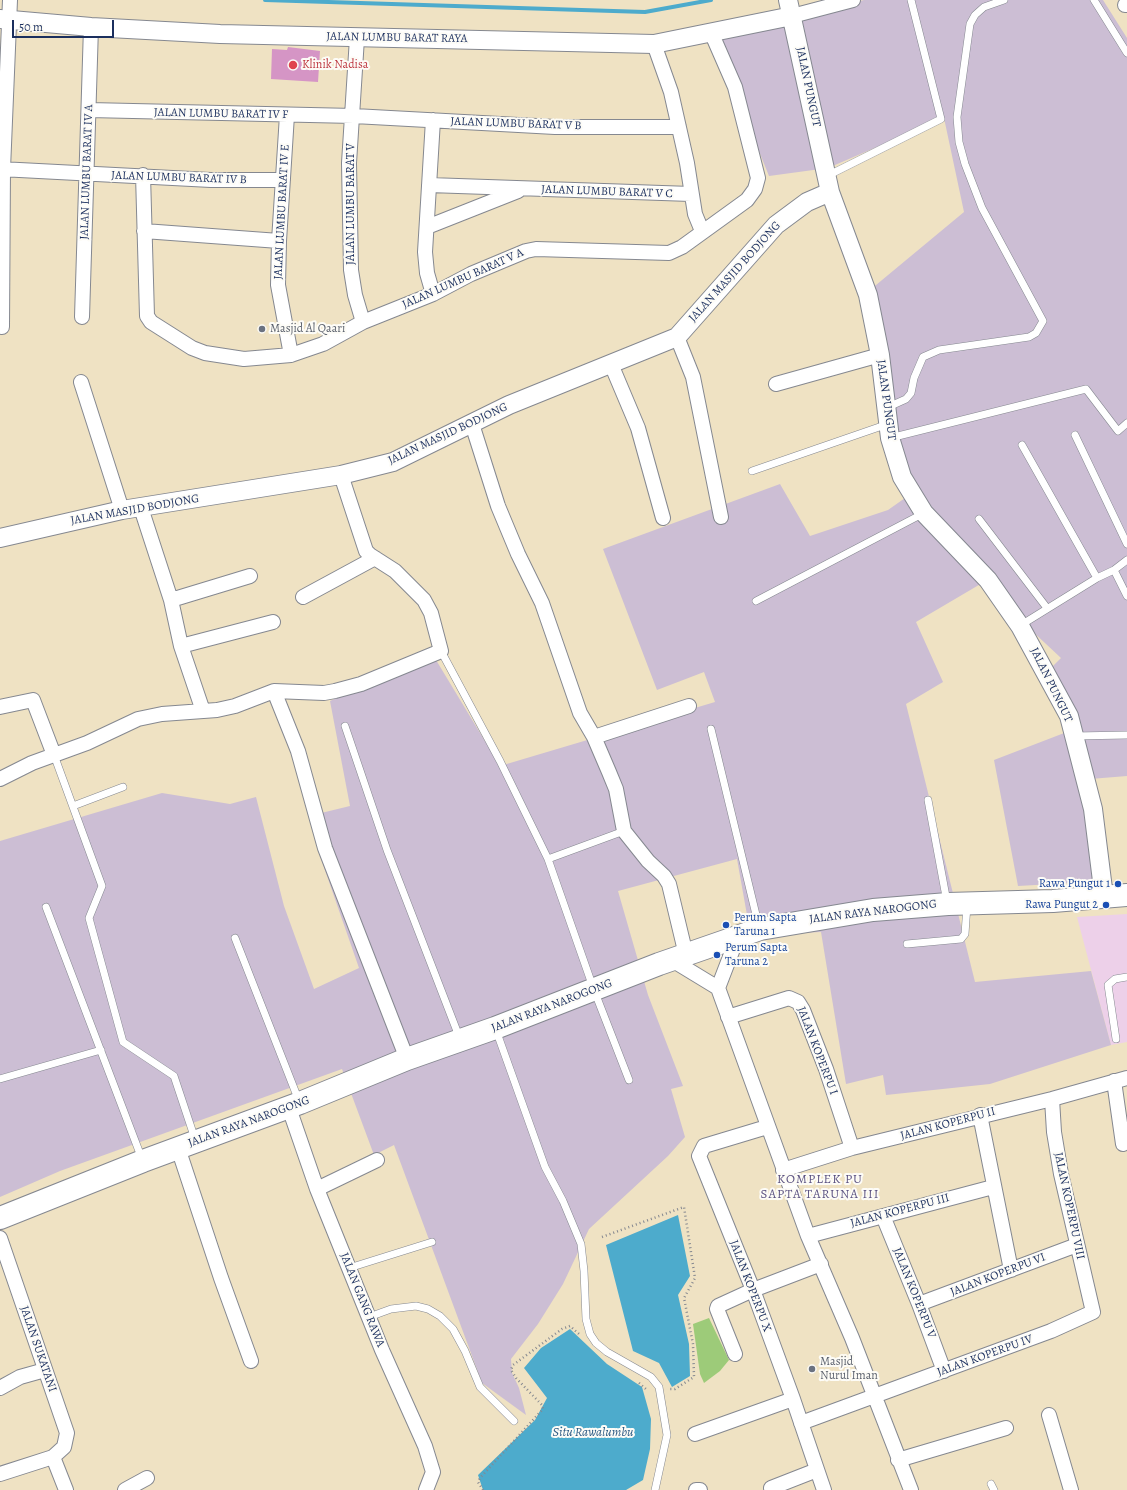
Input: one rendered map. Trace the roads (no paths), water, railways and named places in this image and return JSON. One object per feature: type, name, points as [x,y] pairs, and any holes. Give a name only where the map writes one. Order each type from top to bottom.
[{"type":"main road","name":"JALAN RAYA NAROGONG","points":[[0,1218],[143,1161],[294,1105],[407,1059],[495,1028],[679,957],[760,929],[873,910],[957,904],[1053,901],[1127,895]]},
{"type":"street","points":[[790,7],[853,0]]},
{"type":"street","name":"JALAN LUMBU BARAT RAYA","points":[[7,11],[91,27],[220,34],[654,44],[710,32],[790,7]]},
{"type":"street","name":"JALAN PUNGUT","points":[[790,7],[829,184],[868,295],[880,355],[888,423],[902,476],[924,513],[988,580],[1020,626],[1069,716],[1093,810],[1104,897]]},
{"type":"street","points":[[2,327],[2,169],[7,11]]},
{"type":"street","name":"JALAN LUMBU BARAT IV A","points":[[82,317],[88,175],[91,27]]},
{"type":"street","name":"JALAN LUMBU BARAT V A","points":[[144,232],[147,316],[151,322],[204,353],[244,359],[291,355],[323,344],[363,322],[433,294],[470,274],[526,251],[536,249],[669,253],[682,247],[702,231],[747,200],[756,189],[758,178],[735,87],[710,32]]},
{"type":"street","name":"JALAN LUMBU BARAT V","points":[[357,38],[354,116],[349,163],[351,270],[355,295],[363,322]]},
{"type":"street","points":[[654,44],[671,92],[695,214],[702,231]]},
{"type":"street","name":"JALAN LUMBU BARAT IV F","points":[[89,110],[354,116]]},
{"type":"street","name":"JALAN LUMBU BARAT IV E","points":[[287,115],[279,241],[278,285],[291,355]]},
{"type":"street","name":"JALAN LUMBU BARAT V B","points":[[354,116],[555,127],[679,127]]},
{"type":"street","points":[[433,120],[426,259],[427,273],[433,294]]},
{"type":"street","name":"JALAN LUMBU BARAT IV B","points":[[2,169],[88,175],[143,175],[212,180],[283,180]]},
{"type":"street","points":[[143,175],[144,232],[279,241]]},
{"type":"street","name":"JALAN MASJID BODJONG","points":[[0,538],[122,510],[341,475],[393,462],[509,405],[676,337],[776,225],[829,184]]},
{"type":"street","name":"JALAN LUMBU BARAT V C","points":[[429,185],[691,194]]},
{"type":"street","name":"JALAN LUMBU BARAT V C","points":[[427,227],[524,189]]},
{"type":"street","points":[[676,337],[693,377],[721,517]]},
{"type":"street","points":[[776,384],[880,355]]},
{"type":"street","points":[[611,364],[638,428],[663,518]]},
{"type":"street","points":[[81,382],[122,510]]},
{"type":"street","points":[[472,424],[498,506],[518,554],[542,604],[580,712],[594,737],[616,789],[624,831],[648,861],[664,876],[669,884],[679,957],[718,988],[767,1127],[808,1236],[875,1395],[898,1460],[911,1490]]},
{"type":"street","points":[[0,779],[32,763],[87,743],[138,719],[162,714],[203,711],[235,706],[274,691],[324,693],[348,688],[441,651],[430,613],[424,600],[395,571],[366,551],[341,475]]},
{"type":"street","points":[[141,508],[171,600],[181,646],[203,711]]},
{"type":"street","points":[[304,597],[375,558]]},
{"type":"street","points":[[171,600],[250,576]]},
{"type":"street","points":[[181,646],[273,622]]},
{"type":"street","points":[[274,691],[298,751],[325,848],[407,1059]]},
{"type":"street","points":[[0,707],[33,700],[54,755]]},
{"type":"street","points":[[594,737],[689,706]]},
{"type":"street","points":[[718,988],[738,936]]},
{"type":"street","name":"JALAN KOPERPU I","points":[[728,1017],[789,998],[798,1002],[803,1010],[826,1069],[852,1148]]},
{"type":"street","name":"JALAN KOPERPU II","points":[[783,1170],[852,1148],[1120,1080],[1124,1144]]},
{"type":"street","name":"JALAN KOPERPU VIII","points":[[1052,1098],[1054,1132],[1061,1174],[1093,1312]]},
{"type":"street","name":"JALAN GANG RAWA","points":[[294,1105],[317,1189],[431,1463],[433,1472],[426,1490]]},
{"type":"street","points":[[980,1115],[993,1187],[1011,1270]]},
{"type":"street","name":"JALAN KOPERPU X","points":[[767,1127],[704,1146],[699,1156],[753,1290],[793,1399],[824,1490]]},
{"type":"street","points":[[187,1145],[221,1278],[251,1361]]},
{"type":"street","points":[[317,1189],[377,1160]]},
{"type":"street","name":"JALAN KOPERPU III","points":[[808,1236],[993,1187]]},
{"type":"street","name":"JALAN KOPERPU V","points":[[883,1216],[919,1304],[944,1371]]},
{"type":"street","name":"JALAN SUKATANI","points":[[0,1238],[67,1433],[64,1447],[54,1457]]},
{"type":"street","name":"JALAN KOPERPU VI","points":[[919,1304],[1077,1245]]},
{"type":"street","points":[[735,1354],[717,1309],[718,1306],[753,1290],[821,1264]]},
{"type":"street","name":"JALAN KOPERPU IV","points":[[801,1423],[1051,1332],[1093,1312]]},
{"type":"street","points":[[0,1388],[20,1377],[45,1370]]},
{"type":"street","points":[[694,1434],[793,1399]]},
{"type":"street","points":[[1049,1414],[1071,1490]]},
{"type":"street","points":[[898,1460],[1006,1428]]},
{"type":"street","points":[[0,1474],[54,1457],[66,1490]]},
{"type":"street","points":[[770,1488],[817,1470]]},
{"type":"street","points":[[125,1490],[147,1478]]},
{"type":"lane","points":[[829,184],[941,120],[911,0]]},
{"type":"lane","points":[[888,423],[911,393],[914,378],[923,358],[939,350],[1029,337],[1036,334],[1043,321],[982,208],[959,142],[957,117],[970,24],[975,15],[984,7],[1004,0]]},
{"type":"lane","points":[[1094,0],[1127,54]]},
{"type":"lane","points":[[752,471],[888,423],[1086,389],[1118,431],[1127,423]]},
{"type":"lane","points":[[1075,435],[1127,544]]},
{"type":"lane","points":[[1022,445],[1097,578]]},
{"type":"lane","points":[[756,601],[924,513]]},
{"type":"lane","points":[[979,519],[1047,608]]},
{"type":"lane","points":[[1020,626],[1097,578],[1114,570],[1127,560]]},
{"type":"lane","points":[[1114,570],[1127,596]]},
{"type":"lane","points":[[441,651],[500,761],[548,859],[594,990],[629,1080]]},
{"type":"lane","points":[[345,726],[387,850],[460,1041]]},
{"type":"lane","points":[[711,729],[760,929]]},
{"type":"lane","points":[[1074,735],[1127,735]]},
{"type":"lane","points":[[54,755],[102,886],[89,918],[123,1042],[174,1076],[187,1145]]},
{"type":"lane","points":[[73,806],[123,787]]},
{"type":"lane","points":[[907,944],[961,938],[965,934],[928,800]]},
{"type":"lane","points":[[548,859],[624,831]]},
{"type":"lane","points":[[46,907],[143,1161]]},
{"type":"lane","points":[[235,938],[294,1105]]},
{"type":"lane","points":[[1116,1039],[1108,985],[1115,978],[1127,977]]},
{"type":"lane","points":[[495,1028],[545,1167],[563,1201],[581,1244],[586,1319],[590,1334],[596,1343],[607,1352],[651,1377],[659,1387],[667,1435],[655,1490]]},
{"type":"lane","points":[[0,1079],[101,1050]]},
{"type":"lane","points":[[349,1268],[432,1242]]},
{"type":"lane","points":[[369,1317],[391,1309],[416,1306],[428,1309],[440,1316],[453,1329],[465,1351],[480,1387],[514,1421]]},
{"type":"water","points":[[678,1215],[690,1276],[678,1295],[689,1344],[690,1376],[672,1387],[659,1363],[633,1351],[606,1245]]},
{"type":"water","name":"Situ Rawalumbu","points":[[570,1329],[607,1364],[642,1387],[651,1419],[650,1449],[643,1480],[626,1490],[483,1490],[478,1475],[535,1420],[547,1398],[524,1368],[541,1348]]},
{"type":"waterway","points":[[265,0],[645,12],[711,0]]},
{"type":"place","name":"Klinik Nadisa","points":[[293,65]]},
{"type":"place","name":"Masjid Al Qaari","points":[[262,329]]},
{"type":"place","name":"Rawa Pungut 1","points":[[1118,884]]},
{"type":"place","name":"Rawa Pungut 2","points":[[1106,905]]},
{"type":"place","name":"Perum Sapta Taruna 1","points":[[726,925]]},
{"type":"place","name":"Perum Sapta Taruna 2","points":[[717,955]]},
{"type":"place","name":"Masjid Nurul Iman","points":[[812,1369]]},
{"type":"district","name":"KOMPLEK PU SAPTA TARUNA III","points":[[820,1188]]}]
